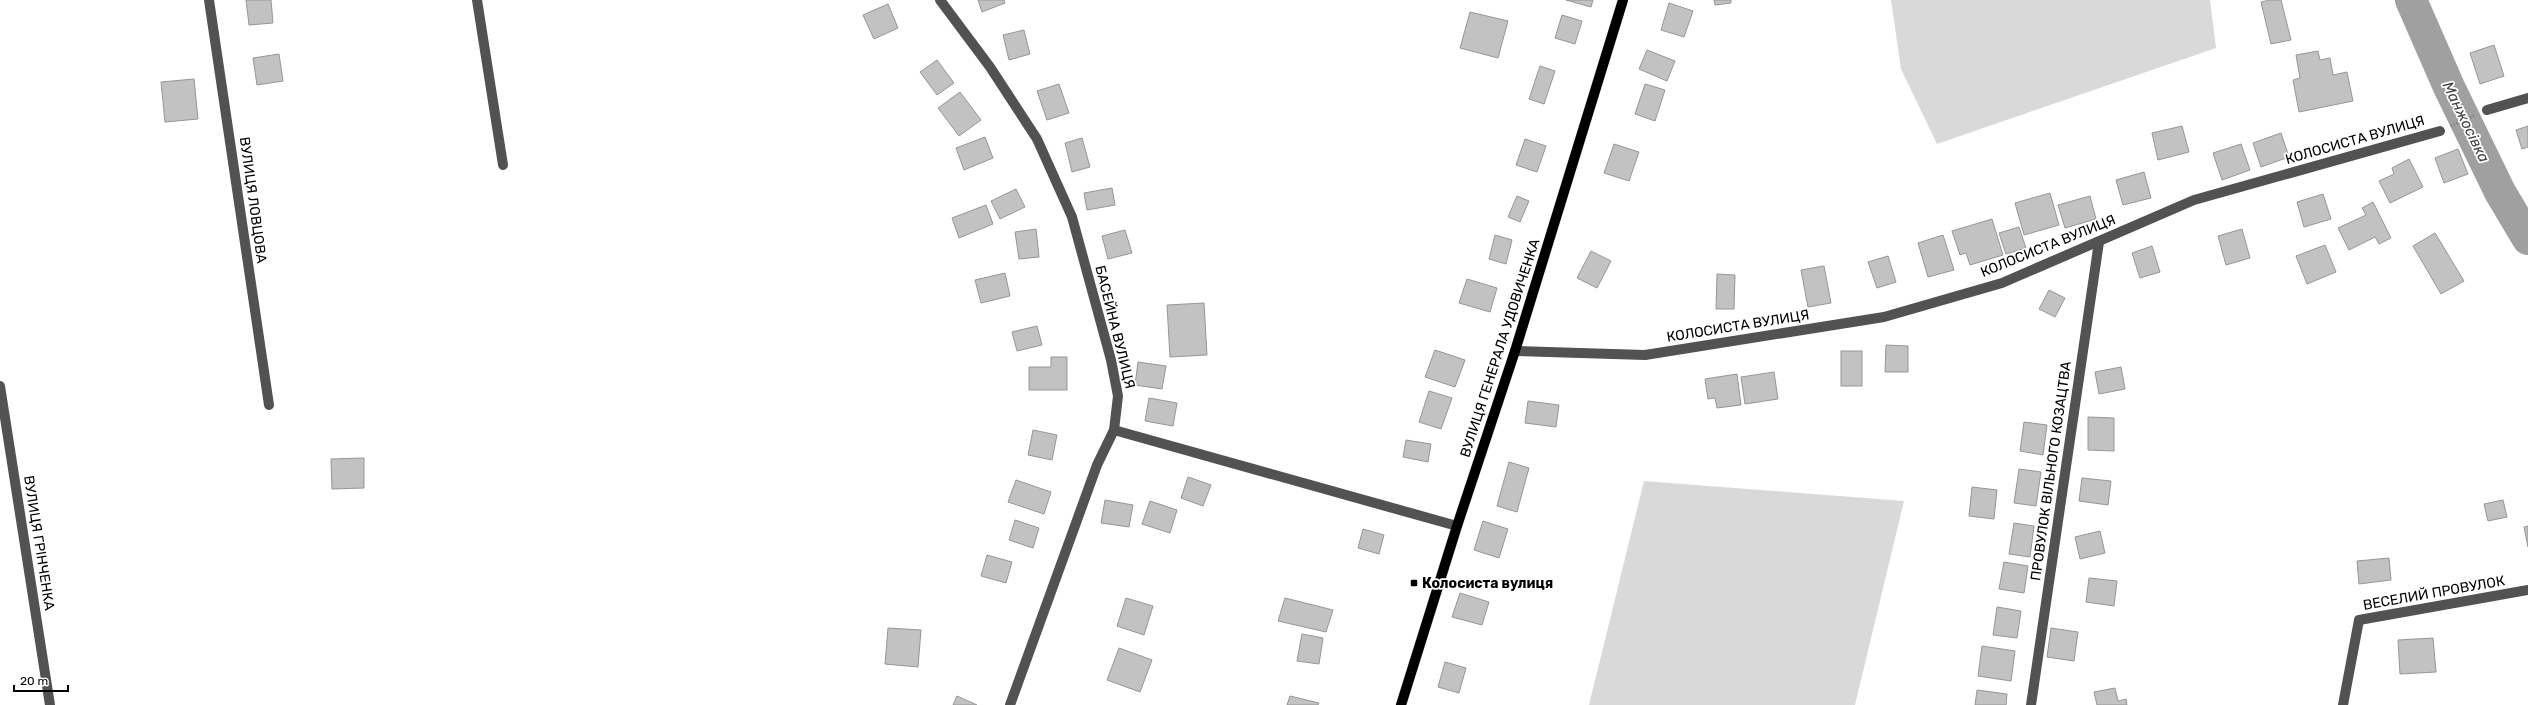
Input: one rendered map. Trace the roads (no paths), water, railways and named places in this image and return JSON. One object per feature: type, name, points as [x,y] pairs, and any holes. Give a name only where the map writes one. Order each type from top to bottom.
[{"type":"main road","name":"ВУЛИЦЯ ГЕНЕРАЛА УДОВИЧЕНКА","points":[[1401,705],[1457,526],[1515,351],[1623,0]]},
{"type":"street","name":"ВУЛИЦЯ ЛОВЦОВА","points":[[209,0],[268,405]]},
{"type":"street","points":[[477,0],[504,165]]},
{"type":"street","name":"БАСЕЙНА ВУЛИЦЯ","points":[[940,0],[990,67],[1037,139],[1072,217],[1111,360],[1118,396],[1114,430],[1097,466],[1010,705]]},
{"type":"street","points":[[2488,110],[2528,98]]},
{"type":"street","name":"КОЛОСИСТА ВУЛИЦЯ","points":[[1515,351],[1644,355],[1884,317],[2002,282],[2099,242],[2194,200],[2440,130]]},
{"type":"street","name":"ПРОВУЛОК ВІЛЬНОГО КОЗАЦТВА","points":[[2031,705],[2099,242]]},
{"type":"street","name":"ВУЛИЦЯ ГРІНЧЕНКА","points":[[0,386],[50,705]]},
{"type":"street","points":[[1114,430],[1457,526]]},
{"type":"street","name":"ВЕСЕЛИЙ ПРОВУЛОК","points":[[2344,705],[2359,620],[2528,590]]},
{"type":"waterway","name":"Манжосівка","points":[[2411,0],[2449,87],[2500,192],[2528,239]]},
{"type":"place","name":"Колосиста вулиця","points":[[1414,583]]}]
